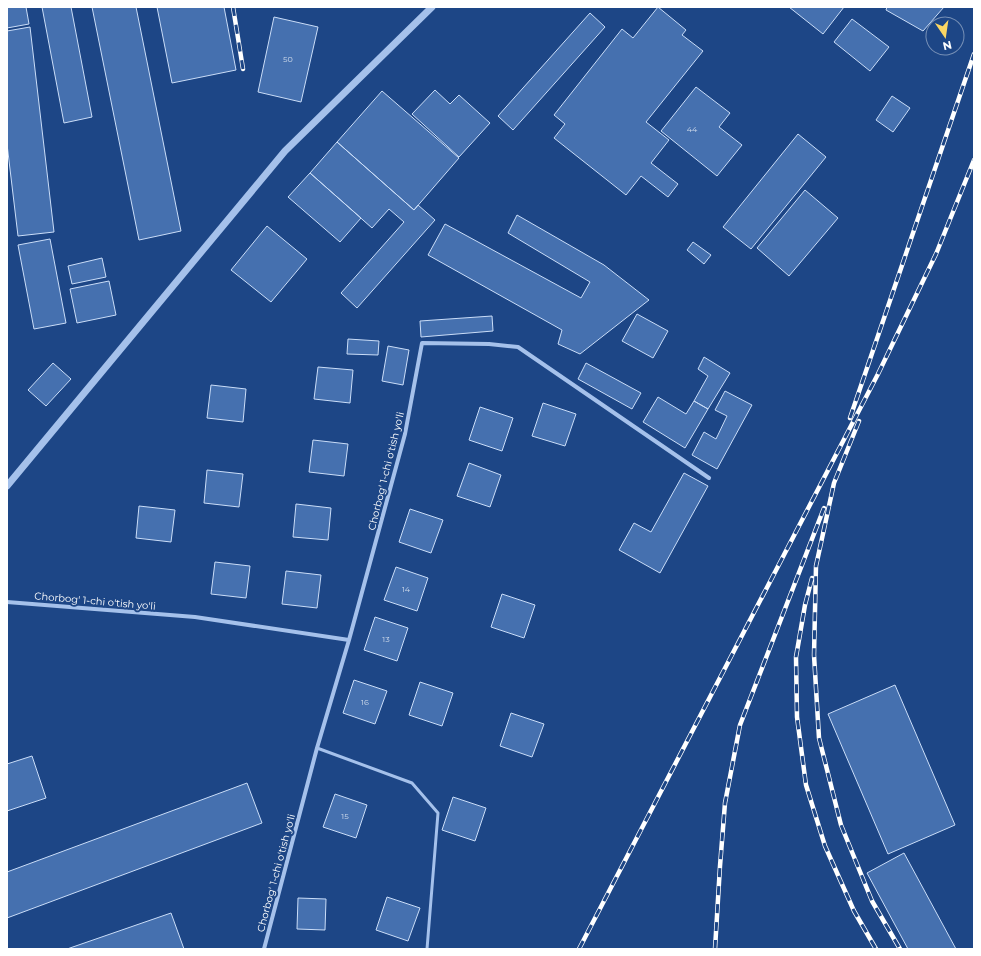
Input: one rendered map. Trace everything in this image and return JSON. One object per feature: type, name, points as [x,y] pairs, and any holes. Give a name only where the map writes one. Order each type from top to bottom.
[{"type":"street","points":[[7,486],[285,151],[432,7]]},
{"type":"street","name":"Chorbog' 1-chi o'tish yo'li","points":[[264,949],[317,748],[349,640],[405,434],[422,343],[489,344],[518,347],[709,478]]},
{"type":"street","name":"Chorbog' 1-chi o'tish yo'li","points":[[7,602],[195,617],[349,640]]},
{"type":"lane","points":[[317,748],[412,783],[438,813],[427,949]]},
{"type":"building","points":[[7,7],[26,7],[29,24],[7,28]]},
{"type":"building","points":[[42,7],[71,7],[92,117],[64,123]]},
{"type":"building","points":[[92,7],[136,7],[181,231],[139,240]]},
{"type":"building","points":[[157,7],[224,7],[236,70],[172,83]]},
{"type":"building","points":[[658,7],[686,30],[682,35],[703,51],[646,122],[669,140],[651,163],[678,184],[668,197],[641,176],[626,195],[554,138],[565,124],[554,115],[622,29],[633,38]]},
{"type":"building","points":[[789,7],[844,7],[823,34]]},
{"type":"building","points":[[887,7],[944,7],[936,16],[925,16],[925,29],[923,31],[886,10]]},
{"type":"building","points":[[590,13],[605,27],[513,130],[498,116]]},
{"type":"building","points":[[274,17],[318,27],[301,102],[258,92]]},
{"type":"building","points":[[852,19],[889,47],[870,71],[834,42]]},
{"type":"building","points":[[30,27],[54,232],[18,236],[7,144],[7,31]]},
{"type":"building","points":[[696,87],[730,113],[719,127],[742,145],[717,176],[661,131]]},
{"type":"building","points":[[435,90],[450,104],[459,95],[490,123],[459,157],[412,114]]},
{"type":"building","points":[[382,91],[459,158],[414,210],[337,142]]},
{"type":"building","points":[[892,96],[910,108],[893,132],[876,120]]},
{"type":"building","points":[[798,134],[826,157],[751,249],[723,227]]},
{"type":"building","points":[[337,142],[414,210],[418,205],[435,220],[357,308],[341,293],[404,222],[389,209],[372,228],[310,173]]},
{"type":"building","points":[[310,173],[361,218],[340,242],[288,197]]},
{"type":"building","points":[[805,190],[838,218],[789,276],[757,248]]},
{"type":"building","points":[[517,215],[604,265],[649,300],[580,354],[558,344],[562,330],[428,255],[445,224],[581,298],[590,282],[508,233]]},
{"type":"building","points":[[267,226],[307,259],[271,302],[231,270]]},
{"type":"building","points":[[50,239],[66,323],[34,329],[18,245]]},
{"type":"building","points":[[693,242],[711,255],[704,264],[687,250]]},
{"type":"building","points":[[102,258],[106,277],[72,284],[68,266]]},
{"type":"building","points":[[109,281],[116,315],[77,323],[70,289]]},
{"type":"building","points":[[637,314],[668,331],[653,358],[622,341]]},
{"type":"building","points":[[492,316],[493,331],[421,337],[420,321]]},
{"type":"building","points":[[348,339],[379,341],[378,355],[347,354]]},
{"type":"building","points":[[388,346],[409,350],[403,385],[382,381]]},
{"type":"building","points":[[704,357],[730,373],[708,409],[694,401],[708,376],[698,369]]},
{"type":"building","points":[[53,363],[71,379],[46,406],[28,390]]},
{"type":"building","points":[[586,363],[641,393],[632,409],[578,379]]},
{"type":"building","points":[[318,367],[353,370],[350,403],[314,399]]},
{"type":"building","points":[[211,385],[246,389],[243,422],[207,418]]},
{"type":"building","points":[[725,391],[752,405],[717,469],[692,455],[704,432],[716,439],[727,416],[715,410]]},
{"type":"building","points":[[658,397],[686,414],[694,401],[708,409],[685,448],[643,422]]},
{"type":"building","points":[[543,403],[576,414],[565,446],[532,436]]},
{"type":"building","points":[[480,407],[513,418],[502,451],[469,440]]},
{"type":"building","points":[[313,440],[348,444],[344,476],[309,472]]},
{"type":"building","points":[[469,463],[501,475],[490,507],[457,496]]},
{"type":"building","points":[[207,470],[243,474],[239,507],[204,503]]},
{"type":"building","points":[[684,473],[708,486],[660,573],[619,550],[634,523],[651,532]]},
{"type":"building","points":[[296,504],[331,508],[328,540],[293,537]]},
{"type":"building","points":[[139,506],[175,510],[171,542],[136,538]]},
{"type":"building","points":[[410,509],[443,520],[431,553],[399,542]]},
{"type":"building","points":[[215,562],[250,566],[246,598],[211,594]]},
{"type":"building","points":[[396,567],[428,578],[417,611],[384,600]]},
{"type":"building","points":[[286,571],[321,575],[317,608],[282,604]]},
{"type":"building","points":[[502,594],[535,605],[524,638],[491,627]]},
{"type":"building","points":[[375,617],[408,628],[397,661],[364,650]]},
{"type":"building","points":[[354,680],[387,691],[375,724],[343,713]]},
{"type":"building","points":[[420,682],[453,693],[442,726],[409,715]]},
{"type":"building","points":[[895,685],[955,825],[888,854],[828,714]]},
{"type":"building","points":[[511,713],[544,724],[532,757],[500,746]]},
{"type":"building","points":[[32,756],[46,798],[7,811],[7,764]]},
{"type":"building","points":[[247,783],[262,823],[7,918],[7,872]]},
{"type":"building","points":[[335,794],[367,805],[356,838],[323,827]]},
{"type":"building","points":[[453,797],[486,808],[475,841],[442,830]]},
{"type":"building","points":[[904,853],[956,949],[908,949],[867,873]]},
{"type":"building","points":[[387,897],[420,908],[408,941],[376,930]]},
{"type":"building","points":[[298,898],[326,899],[325,930],[297,929]]},
{"type":"building","points":[[171,913],[184,949],[67,949]]},
{"type":"railway","points":[[233,7],[243,69]]},
{"type":"railway","points":[[850,418],[974,54]]},
{"type":"railway","points":[[579,949],[878,374],[936,254],[974,160]]},
{"type":"railway","points":[[859,421],[834,483],[816,566],[814,655],[819,738],[841,825],[872,901],[900,949]]},
{"type":"railway","points":[[715,949],[725,803],[740,725],[824,508]]},
{"type":"railway","points":[[812,578],[805,605],[796,657],[797,717],[806,785],[825,846],[854,911],[876,949]]}]
